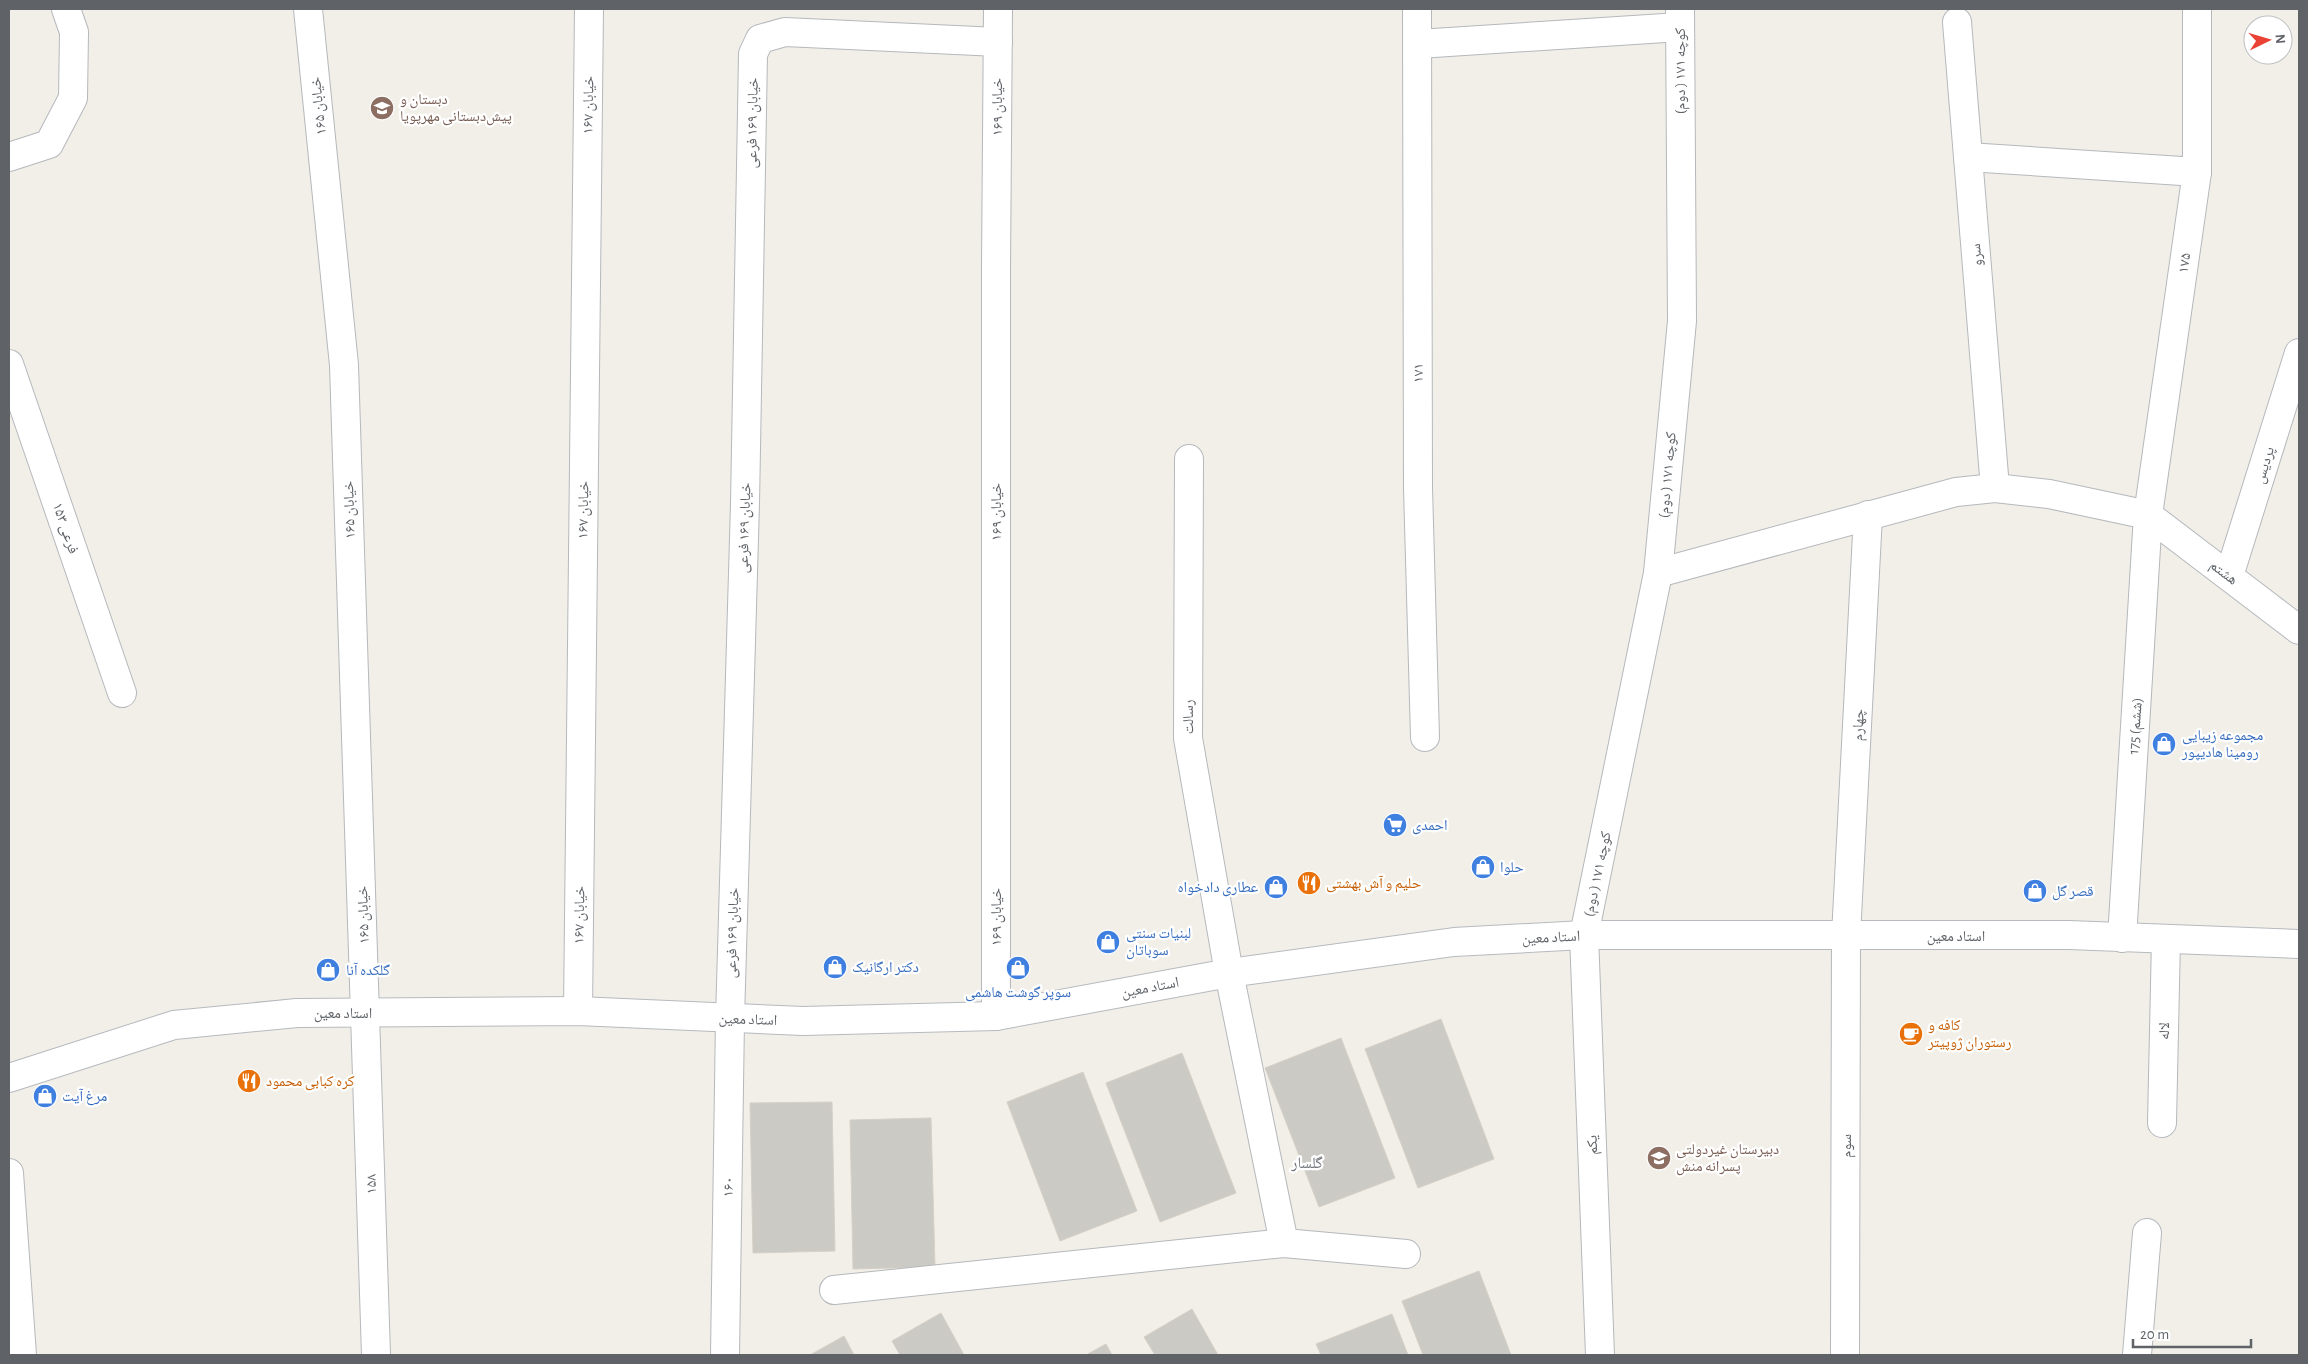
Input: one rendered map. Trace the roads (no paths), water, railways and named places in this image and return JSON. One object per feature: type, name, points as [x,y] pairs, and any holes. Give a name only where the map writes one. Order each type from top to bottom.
[{"type":"street","points":[[9,157],[49,144],[73,98],[74,32],[66,9]]},
{"type":"street","name":"خیابان ۱۶۵","points":[[308,9],[344,365],[366,1013]]},
{"type":"street","name":"خیابان ۱۶۷","points":[[578,1011],[589,9]]},
{"type":"street","name":"خیابان ۱۶۹","points":[[996,1016],[998,9]]},
{"type":"street","name":"۱۷۱","points":[[1417,9],[1418,488],[1424,737]]},
{"type":"street","name":"۱۷۵","points":[[2148,515],[2197,172],[2197,9]]},
{"type":"street","points":[[1418,44],[1680,18]]},
{"type":"street","name":"کوچه ۱۷۱ ( دوم)","points":[[1584,935],[1658,573],[1682,321],[1680,18]]},
{"type":"street","name":"سرو","points":[[1957,22],[1996,488]]},
{"type":"street","name":"خیابان ۱۶۹ فرعی","points":[[730,1019],[745,494],[753,54],[760,39],[785,32],[998,42]]},
{"type":"street","points":[[1968,157],[2197,172]]},
{"type":"street","name":"پردیس","points":[[2229,576],[2299,353]]},
{"type":"street","name":"۱۵۳ فرعی","points":[[9,364],[122,692]]},
{"type":"street","name":"رسالت","points":[[1189,459],[1188,738],[1229,973],[1284,1243]]},
{"type":"street","points":[[1658,573],[1956,492],[1996,488],[2049,494],[2148,515]]},
{"type":"street","name":"چهارم","points":[[1846,936],[1868,515]]},
{"type":"street","name":"هشتم","points":[[2148,515],[2299,630]]},
{"type":"street","name":"175 (ششم)","points":[[2122,938],[2148,515]]},
{"type":"street","name":"استاد معین","points":[[9,1078],[174,1025],[297,1013],[578,1011],[803,1021],[996,1016],[1229,973],[1454,942],[1584,935],[2069,935],[2299,944]]},
{"type":"street","name":"یکم","points":[[1584,935],[1600,1355]]},
{"type":"street","name":"سوم","points":[[1845,1355],[1846,936]]},
{"type":"street","name":"لاله","points":[[2162,1123],[2166,939]]},
{"type":"street","name":"۱۵۸","points":[[366,1013],[376,1355]]},
{"type":"street","name":"۱۶۰","points":[[726,1355],[730,1019]]},
{"type":"street","points":[[9,1173],[22,1355]]},
{"type":"street","points":[[2137,1355],[2147,1233]]},
{"type":"street","points":[[834,1290],[1284,1243],[1406,1254]]},
{"type":"place","name":"دبستان و پیش‌دبستانی مهرپویا","points":[[382,108]]},
{"type":"place","name":"مجموعه زیبایی رومینا هادیپور","points":[[2164,744]]},
{"type":"place","name":"احمدی","points":[[1395,825]]},
{"type":"place","name":"حلوا","points":[[1483,867]]},
{"type":"place","name":"حلیم و آش بهشتی","points":[[1309,883]]},
{"type":"place","name":"عطاری دادخواه","points":[[1276,887]]},
{"type":"place","name":"قصر گل","points":[[2035,891]]},
{"type":"place","name":"لبنیات سنتی سوباتان","points":[[1108,942]]},
{"type":"place","name":"دکتر ارگانیک","points":[[835,967]]},
{"type":"place","name":"سوپر گوشت هاشمی","points":[[1018,968]]},
{"type":"place","name":"گلکده آنا","points":[[328,970]]},
{"type":"place","name":"کافه و رستوران ژوپیتر","points":[[1911,1034]]},
{"type":"place","name":"کره کبابی محمود","points":[[249,1081]]},
{"type":"place","name":"مرغ آیت","points":[[45,1096]]},
{"type":"place","name":"دبیرستان غیردولتی پسرانه منش","points":[[1659,1158]]},
{"type":"district","name":"گلسار","points":[[1307,1162]]}]
